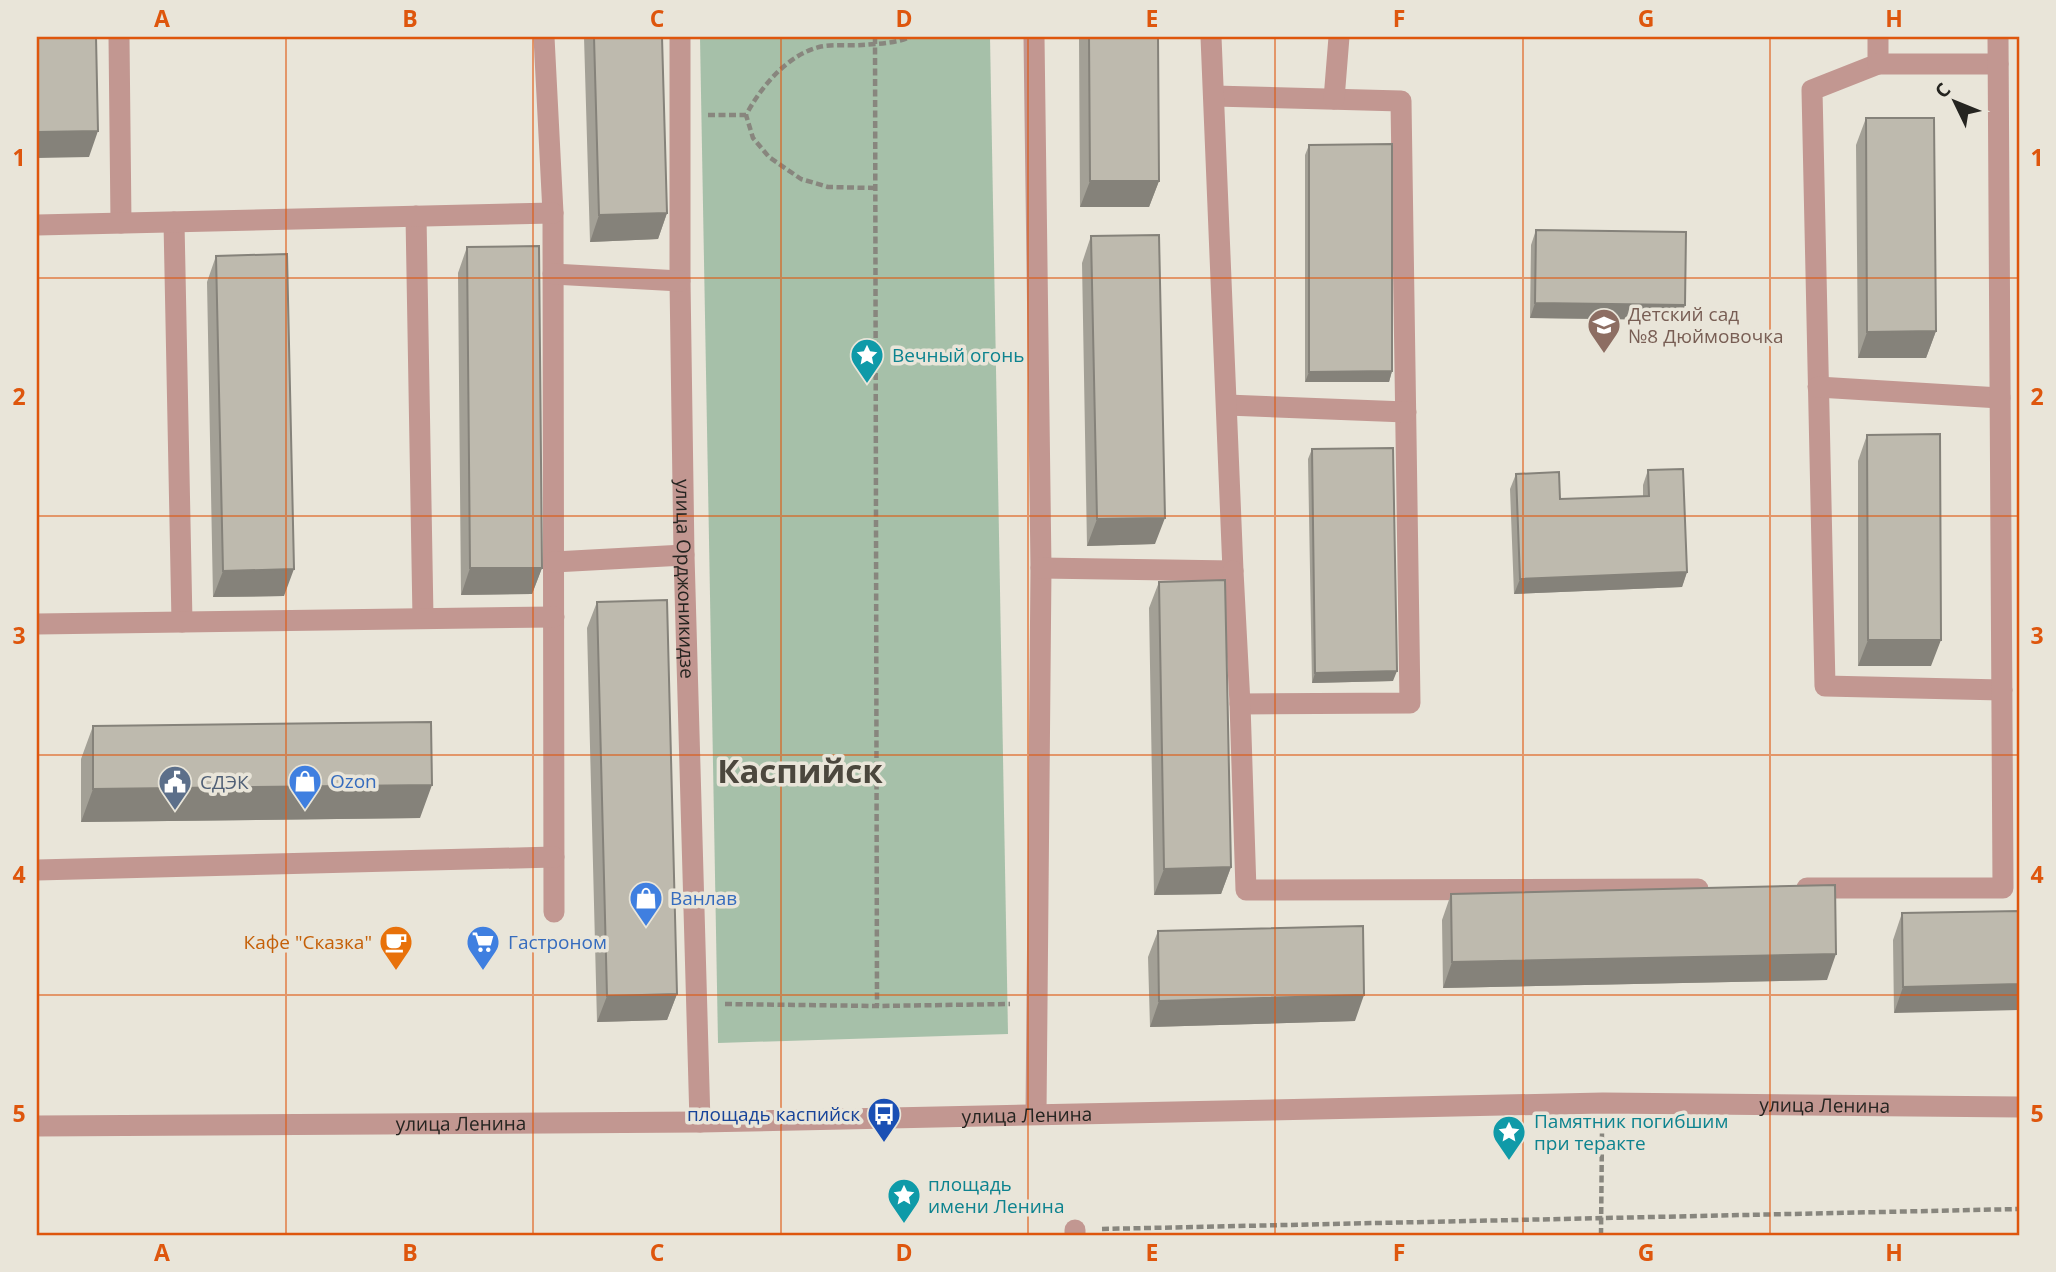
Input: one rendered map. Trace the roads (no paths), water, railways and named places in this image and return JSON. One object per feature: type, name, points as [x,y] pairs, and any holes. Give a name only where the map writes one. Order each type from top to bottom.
[{"type":"street","points":[[119,37],[121,223]]},
{"type":"street","points":[[544,37],[553,213],[554,912]]},
{"type":"street","name":"улица Орджоникидзе","points":[[680,37],[684,555],[700,1122]]},
{"type":"street","points":[[1034,37],[1041,568],[1036,1114]]},
{"type":"street","points":[[1211,37],[1246,890],[1714,889]]},
{"type":"street","points":[[1334,99],[1339,37]]},
{"type":"street","points":[[1878,37],[1878,64]]},
{"type":"street","points":[[1783,888],[2003,888],[1998,37]]},
{"type":"street","points":[[1998,64],[1878,64],[1812,90],[1825,686],[2002,690]]},
{"type":"street","points":[[1214,96],[1401,101],[1410,703],[1240,704]]},
{"type":"street","points":[[37,225],[553,213]]},
{"type":"street","points":[[416,216],[423,618]]},
{"type":"street","points":[[174,222],[182,622]]},
{"type":"street","points":[[553,274],[680,281]]},
{"type":"street","points":[[1818,387],[2000,398]]},
{"type":"street","points":[[1227,405],[1406,412]]},
{"type":"street","points":[[554,562],[684,555]]},
{"type":"street","points":[[1041,568],[1233,571]]},
{"type":"street","points":[[37,624],[554,617]]},
{"type":"street","points":[[37,870],[554,857]]},
{"type":"street","name":"улица Ленина","points":[[37,1126],[700,1122],[1603,1104],[2019,1107]]},
{"type":"place","name":"Детский сад №8 Дюймовочка","points":[[1604,355]]},
{"type":"place","name":"Вечный огонь","points":[[867,385]]},
{"type":"place","name":"Ozon","points":[[305,811]]},
{"type":"place","name":"СДЭК","points":[[175,812]]},
{"type":"place","name":"Ванлав","points":[[646,928]]},
{"type":"place","name":"Кафе \"Сказка\"","points":[[396,972]]},
{"type":"place","name":"Гастроном","points":[[483,972]]},
{"type":"place","name":"площадь каспийск","points":[[884,1144]]},
{"type":"place","name":"Памятник погибшим при теракте","points":[[1509,1162]]},
{"type":"place","name":"площадь имени Ленина","points":[[904,1225]]},
{"type":"district","name":"Каспийск","points":[[800,771]]}]
